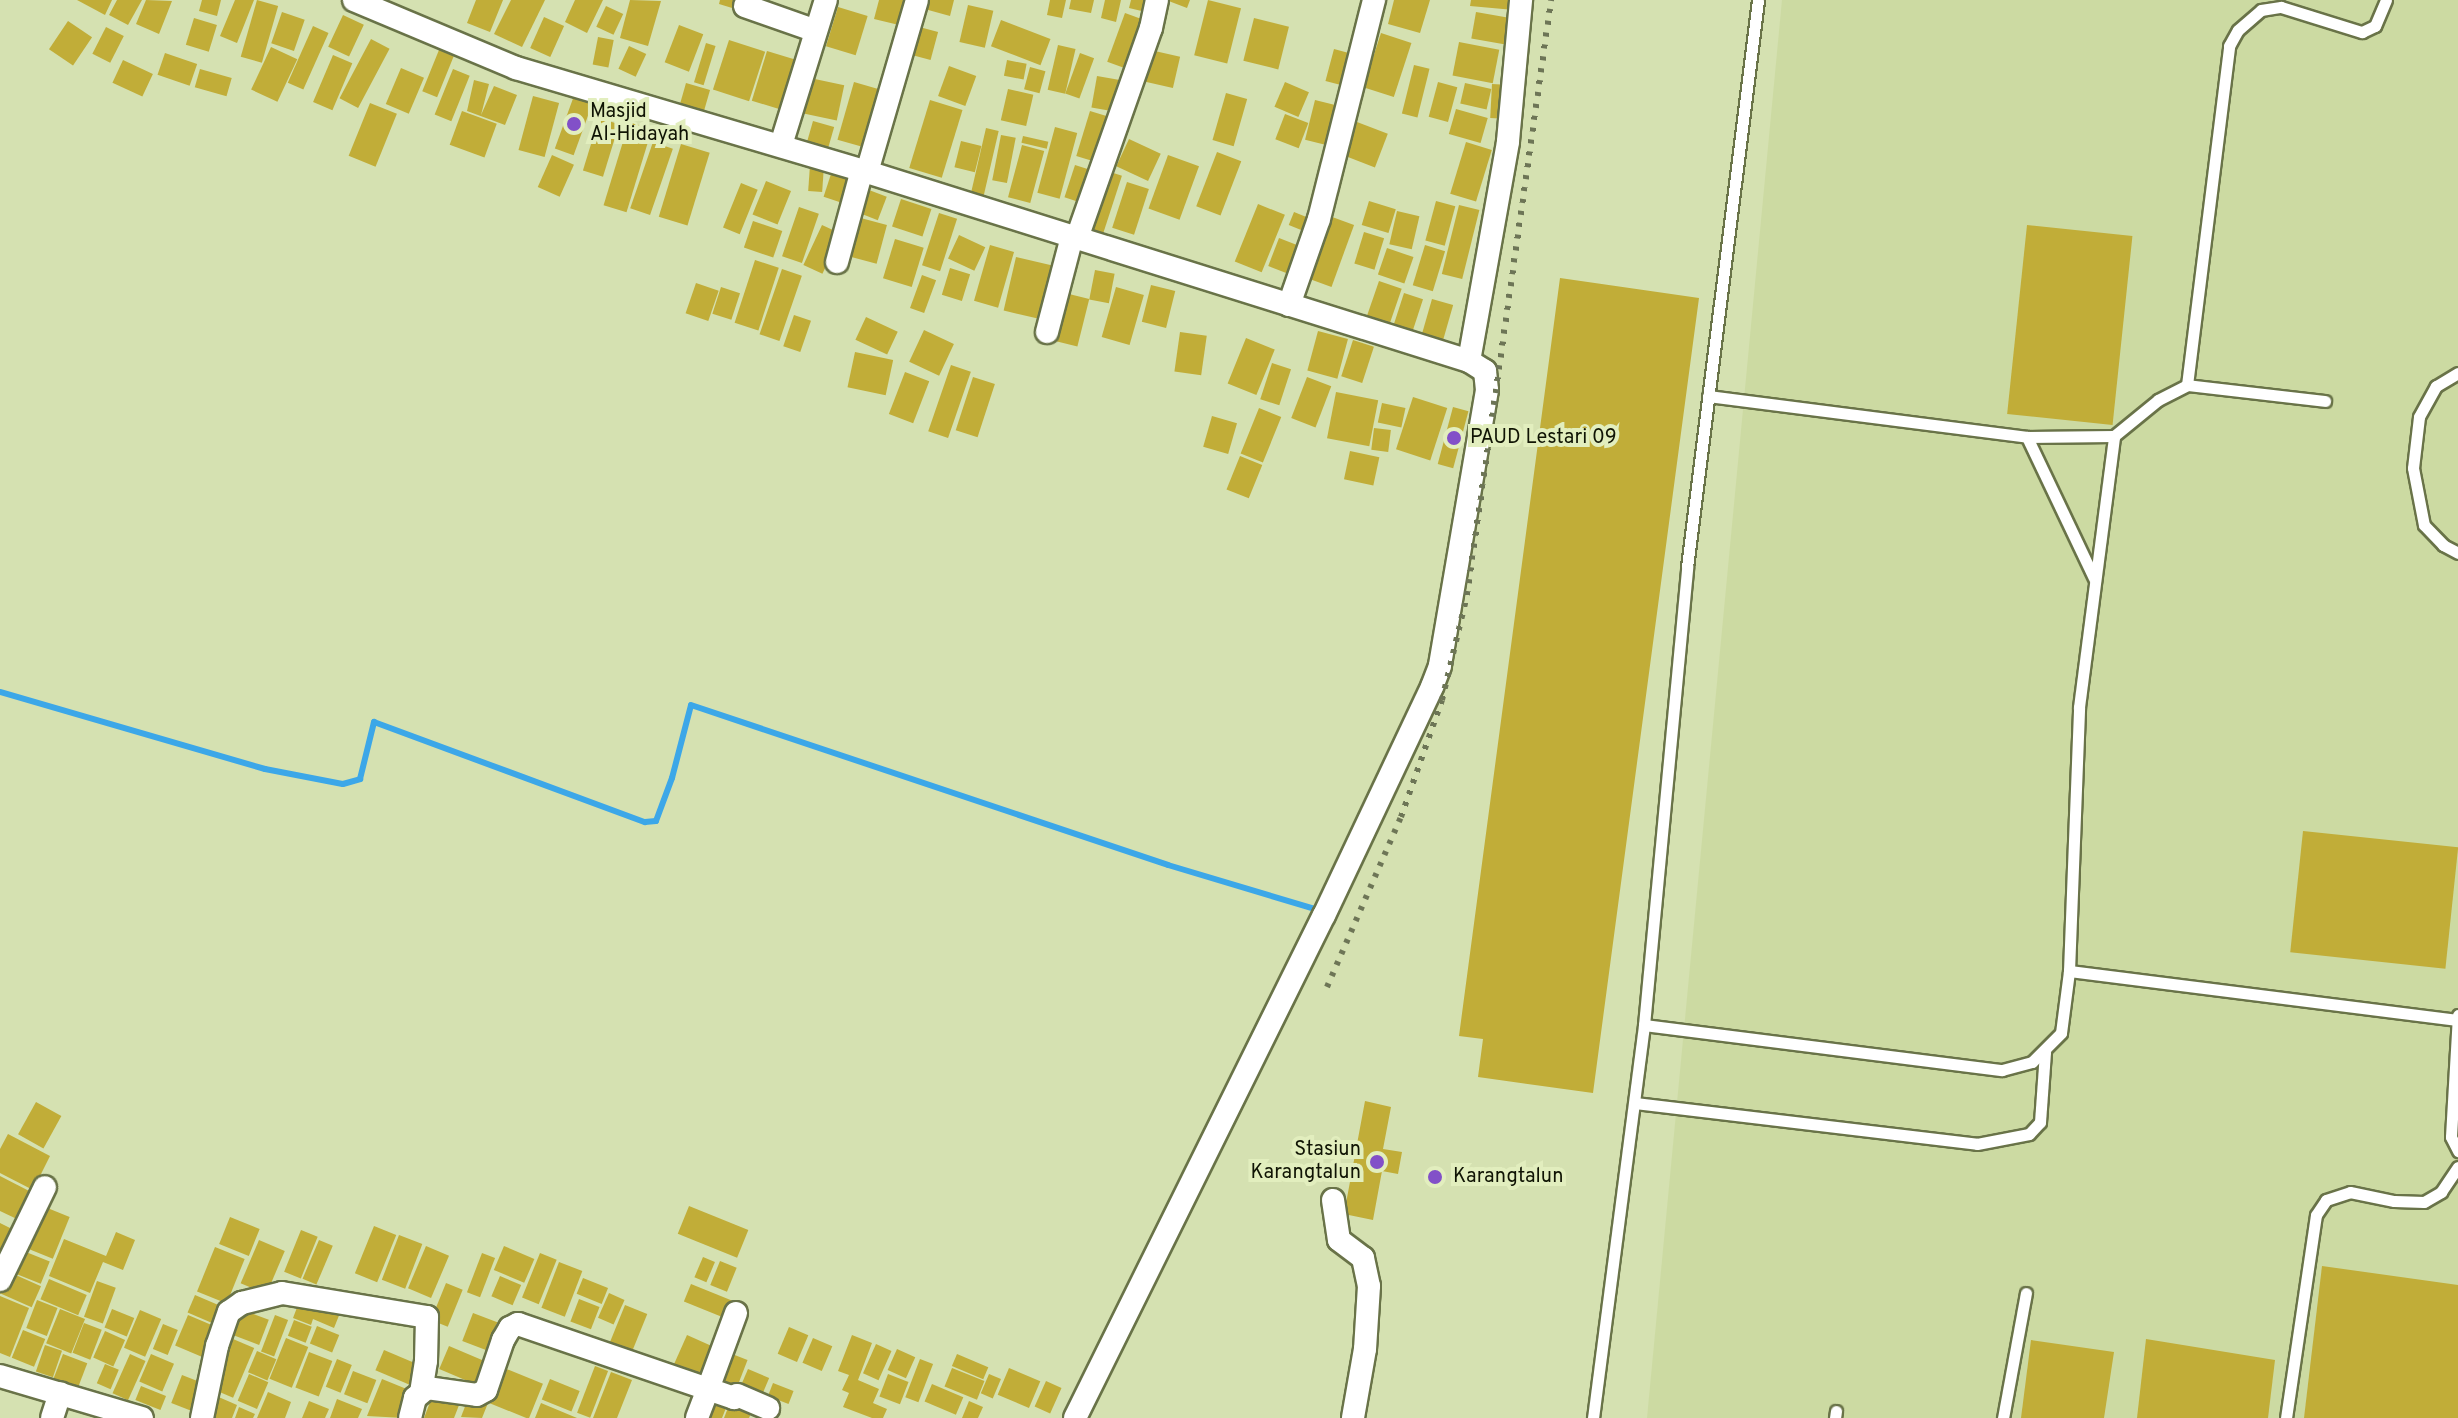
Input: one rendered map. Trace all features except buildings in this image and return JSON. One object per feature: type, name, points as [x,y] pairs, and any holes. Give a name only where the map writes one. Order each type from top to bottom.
[{"type":"street","points":[[354,0],[516,68],[781,145],[1469,361],[1485,371],[1487,390],[1440,666],[1324,915],[1075,1418]]},
{"type":"street","points":[[781,145],[826,0]]},
{"type":"street","points":[[837,262],[917,0]]},
{"type":"street","points":[[1047,332],[1075,237],[1151,28],[1157,0]]},
{"type":"street","points":[[1289,305],[1319,219],[1374,0]]},
{"type":"street","points":[[1469,361],[1508,141],[1521,0]]},
{"type":"street","points":[[745,6],[816,31]]},
{"type":"street","points":[[0,1280],[45,1187]]},
{"type":"street","points":[[1333,1200],[1339,1240],[1363,1258],[1369,1286],[1365,1349],[1353,1418]]},
{"type":"street","points":[[202,1418],[217,1346],[229,1312],[242,1303],[282,1293],[427,1317],[426,1361],[421,1391],[410,1418]]},
{"type":"street","points":[[697,1418],[736,1313]]},
{"type":"street","points":[[421,1391],[439,1387],[482,1394],[489,1384],[503,1340],[510,1328],[518,1324],[734,1398],[737,1395],[768,1408]]},
{"type":"street","points":[[0,1376],[139,1418]]},
{"type":"street","points":[[52,1418],[60,1393]]},
{"type":"lane","points":[[1593,1418],[1635,1103],[1687,567],[1758,0]]},
{"type":"lane","points":[[2187,385],[2229,46],[2238,30],[2261,10],[2281,7],[2362,32],[2375,26],[2386,0]]},
{"type":"lane","points":[[2458,373],[2436,386],[2419,417],[2413,468],[2424,525],[2443,545],[2458,553]]},
{"type":"lane","points":[[1708,396],[2027,437],[2114,436],[2158,400],[2187,385],[2325,401]]},
{"type":"lane","points":[[1644,1025],[2002,1070],[2032,1062],[2061,1033],[2069,971],[2079,707],[2114,436]]},
{"type":"lane","points":[[2027,437],[2095,578]]},
{"type":"lane","points":[[2069,971],[2458,1018],[2451,1137],[2458,1151]]},
{"type":"lane","points":[[1635,1103],[1977,1144],[2029,1134],[2040,1122],[2045,1052]]},
{"type":"lane","points":[[2286,1418],[2316,1215],[2326,1200],[2350,1192],[2394,1201],[2424,1202],[2441,1192],[2458,1167]]},
{"type":"lane","points":[[2003,1418],[2026,1293]]},
{"type":"shaded area","points":[[1782,0],[2458,0],[2458,1418],[1647,1418]]},
{"type":"waterway","points":[[0,692],[265,769],[343,784],[360,779],[374,722],[645,822],[656,821],[672,778],[691,705],[1168,865],[1315,909]]},
{"type":"railway","points":[[1327,987],[1401,817],[1442,700],[1467,595],[1551,0]]},
{"type":"place","name":"Masjid Al-Hidayah","points":[[574,124]]},
{"type":"place","name":"PAUD Lestari 09","points":[[1454,438]]},
{"type":"place","name":"Stasiun Karangtalun","points":[[1377,1162]]},
{"type":"place","name":"Karangtalun","points":[[1435,1177]]}]
